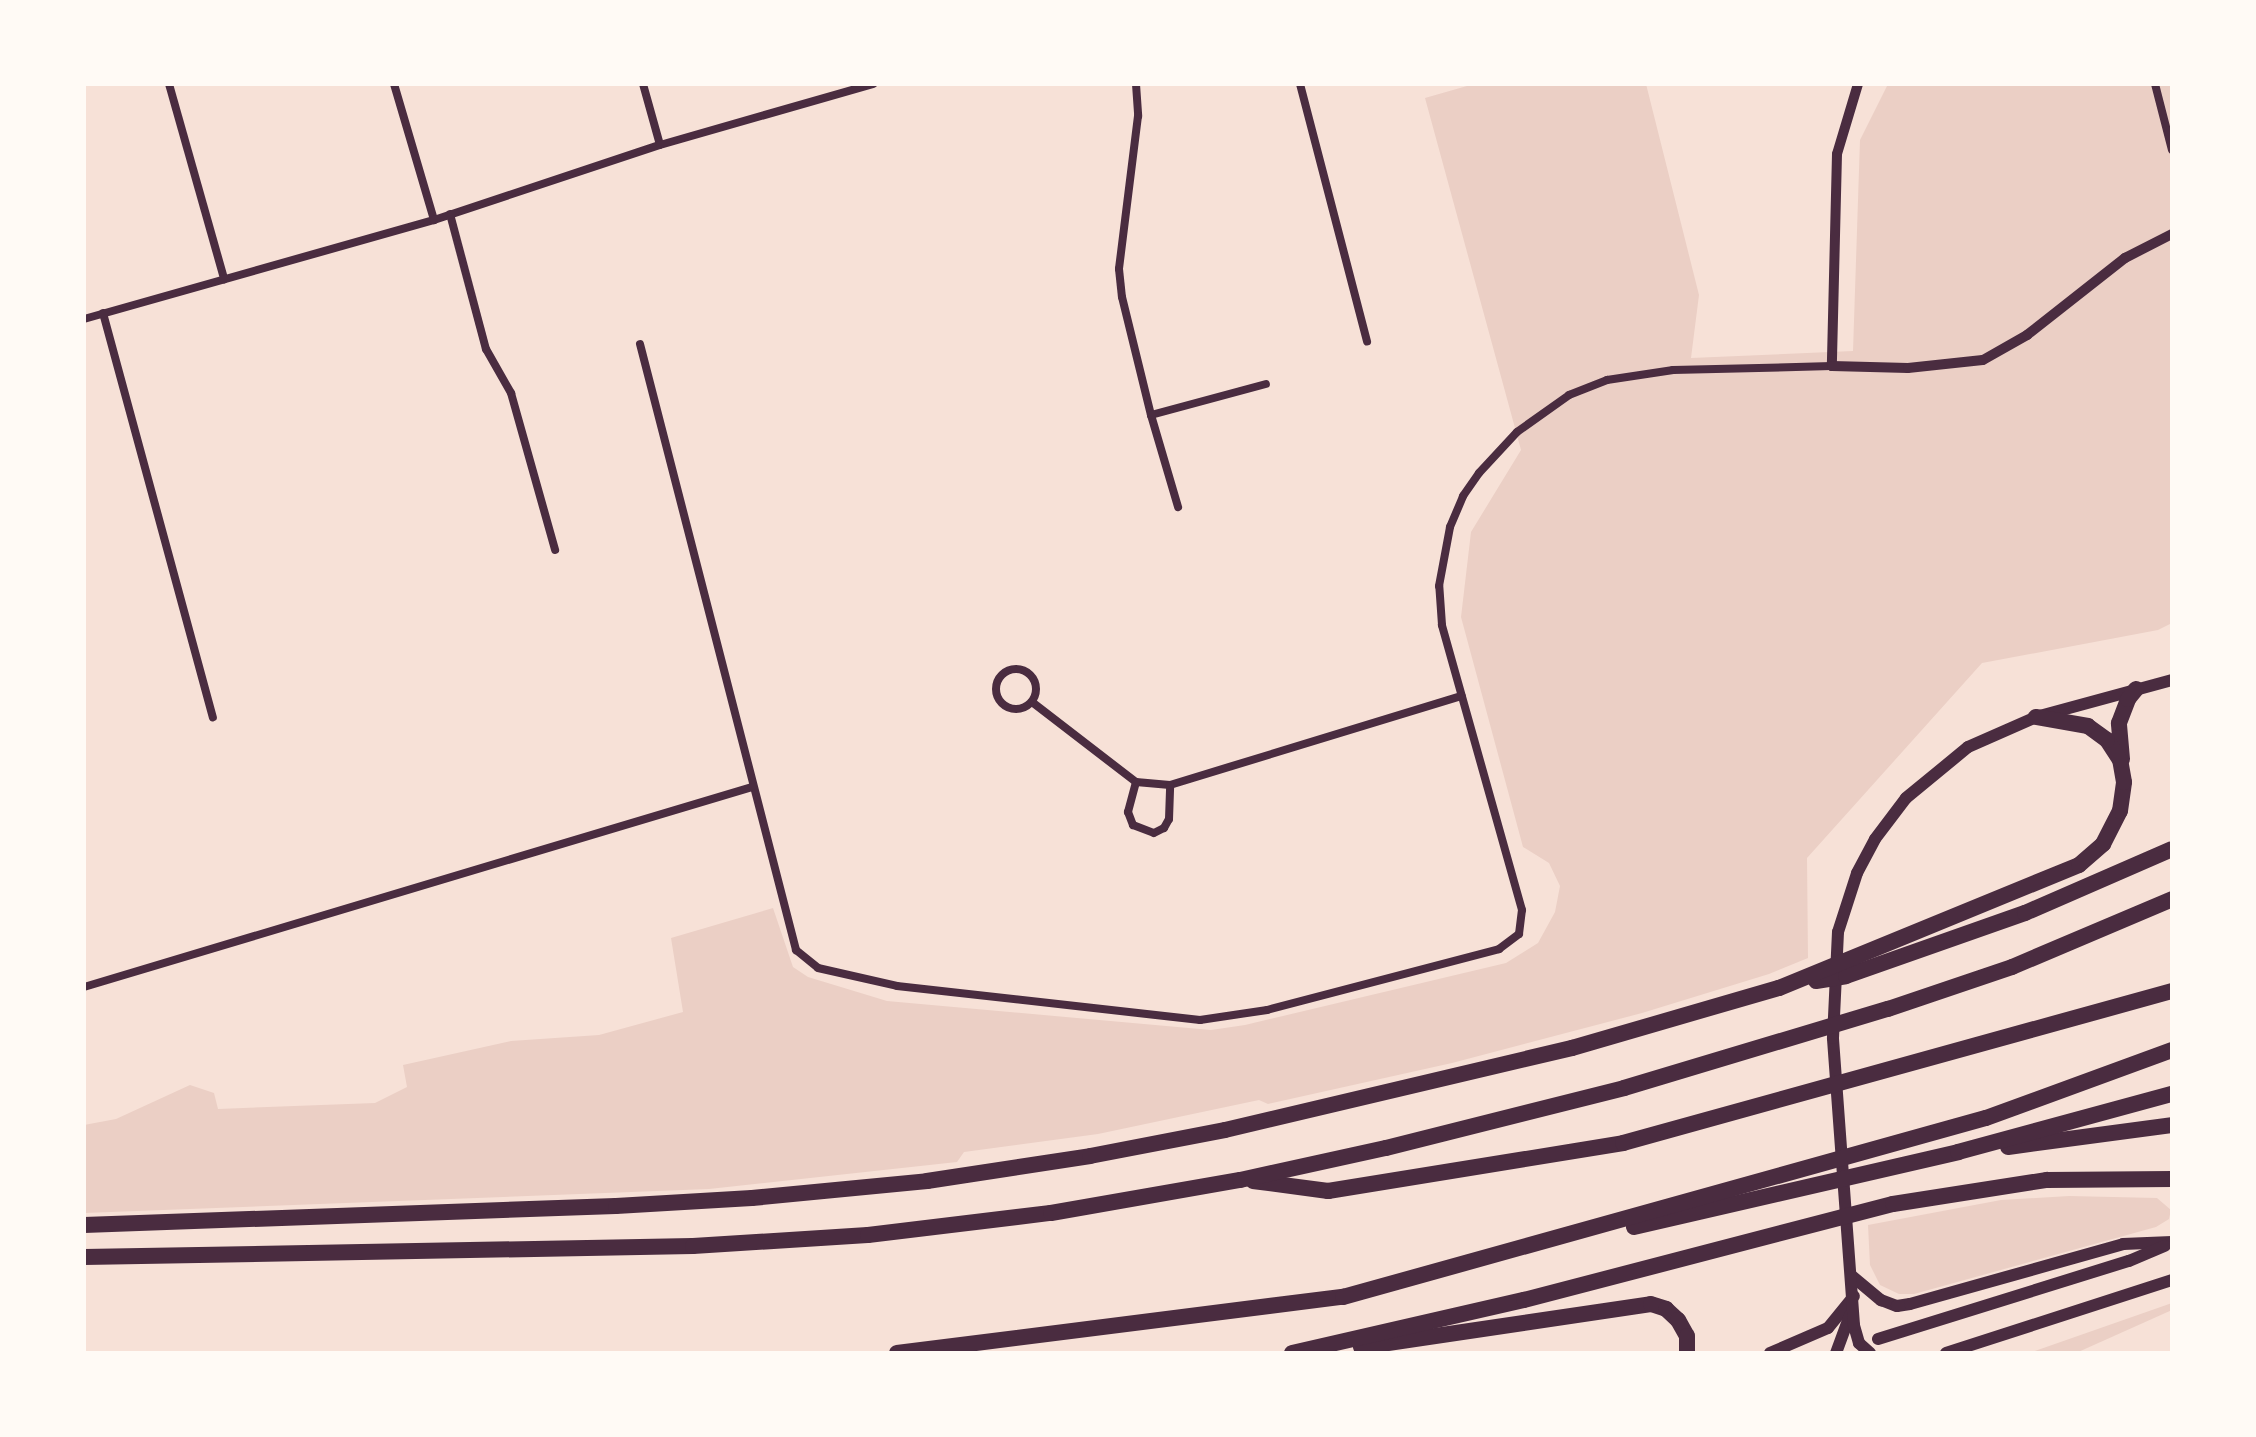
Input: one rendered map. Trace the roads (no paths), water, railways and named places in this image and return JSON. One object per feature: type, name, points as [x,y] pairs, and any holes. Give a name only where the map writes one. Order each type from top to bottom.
[{"type":"highway","points":[[1894,950],[2079,865],[2097,850],[2113,828],[2123,794],[2119,723],[2128,699],[2136,689]]},
{"type":"highway","points":[[2036,717],[2077,723],[2099,732],[2115,750],[2123,771]]},
{"type":"highway","points":[[84,1225],[616,1206],[752,1198],[927,1181],[1090,1156],[1225,1130],[1572,1048],[2025,913],[2172,849]]},
{"type":"highway","points":[[84,1257],[693,1246],[868,1235],[1051,1213],[1240,1180],[1386,1148],[1609,1091],[1888,1009],[2012,967],[2172,899]]},
{"type":"highway","points":[[1240,1180],[1328,1191],[1623,1143],[2172,991]]},
{"type":"highway","points":[[897,1353],[1343,1297],[1986,1118],[2172,1050]]},
{"type":"highway","points":[[1465,1263],[1958,1152],[2172,1094]]},
{"type":"highway","points":[[1958,1152],[2172,1125]]},
{"type":"highway","points":[[1292,1353],[1580,1286],[1893,1204],[2047,1180],[2172,1179]]},
{"type":"highway","points":[[2147,1181],[2172,1188]]},
{"type":"highway","points":[[1292,1353],[1389,1344],[1604,1308],[1651,1304],[1666,1309],[1678,1320],[1687,1336],[1687,1353]]},
{"type":"main road","points":[[1870,1353],[1859,1343],[1833,1038],[1838,932],[1857,873],[1889,818],[1924,780],[1968,747],[2036,717],[2172,680]]},
{"type":"main road","points":[[1852,1276],[1881,1300],[1897,1306],[2123,1244],[2172,1243]]},
{"type":"main road","points":[[1878,1339],[2129,1261],[2172,1243]]},
{"type":"main road","points":[[1946,1353],[2172,1280]]},
{"type":"main road","points":[[1770,1353],[1828,1328],[1854,1296]]},
{"type":"main road","points":[[1836,1353],[1854,1296]]},
{"type":"street","points":[[169,84],[224,279]]},
{"type":"street","points":[[394,84],[434,220]]},
{"type":"street","points":[[643,84],[660,145]]},
{"type":"street","points":[[84,319],[434,220],[660,145],[873,84]]},
{"type":"street","points":[[1136,84],[1138,116],[1124,209],[1119,269],[1122,297],[1151,415],[1178,507]]},
{"type":"street","points":[[1300,84],[1367,341]]},
{"type":"street","points":[[1832,366],[1837,154],[1858,84]]},
{"type":"street","points":[[2155,84],[2172,150]]},
{"type":"street","points":[[450,214],[486,349],[518,414],[555,550]]},
{"type":"street","points":[[640,344],[796,950],[818,968],[897,986],[1200,1020],[1267,1010],[1499,949],[1519,934],[1522,910],[1442,625],[1440,567],[1450,527],[1463,496],[1479,473],[1517,432],[1569,395],[1607,380],[1673,370],[1832,366],[1908,368],[1983,360],[2027,335],[2125,258],[2172,234]]},
{"type":"street","points":[[103,313],[213,717]]},
{"type":"street","points":[[1151,415],[1266,384]]},
{"type":"street","points":[[1014,669],[1028,673],[1036,685],[1032,702],[1018,709],[1006,707],[996,693],[1001,676],[1014,669]]},
{"type":"street","points":[[1032,702],[1136,782],[1170,785],[1462,696]]},
{"type":"street","points":[[1136,782],[1128,812],[1133,825],[1154,833],[1164,828],[1169,819],[1170,785]]},
{"type":"street","points":[[84,987],[752,787]]}]
